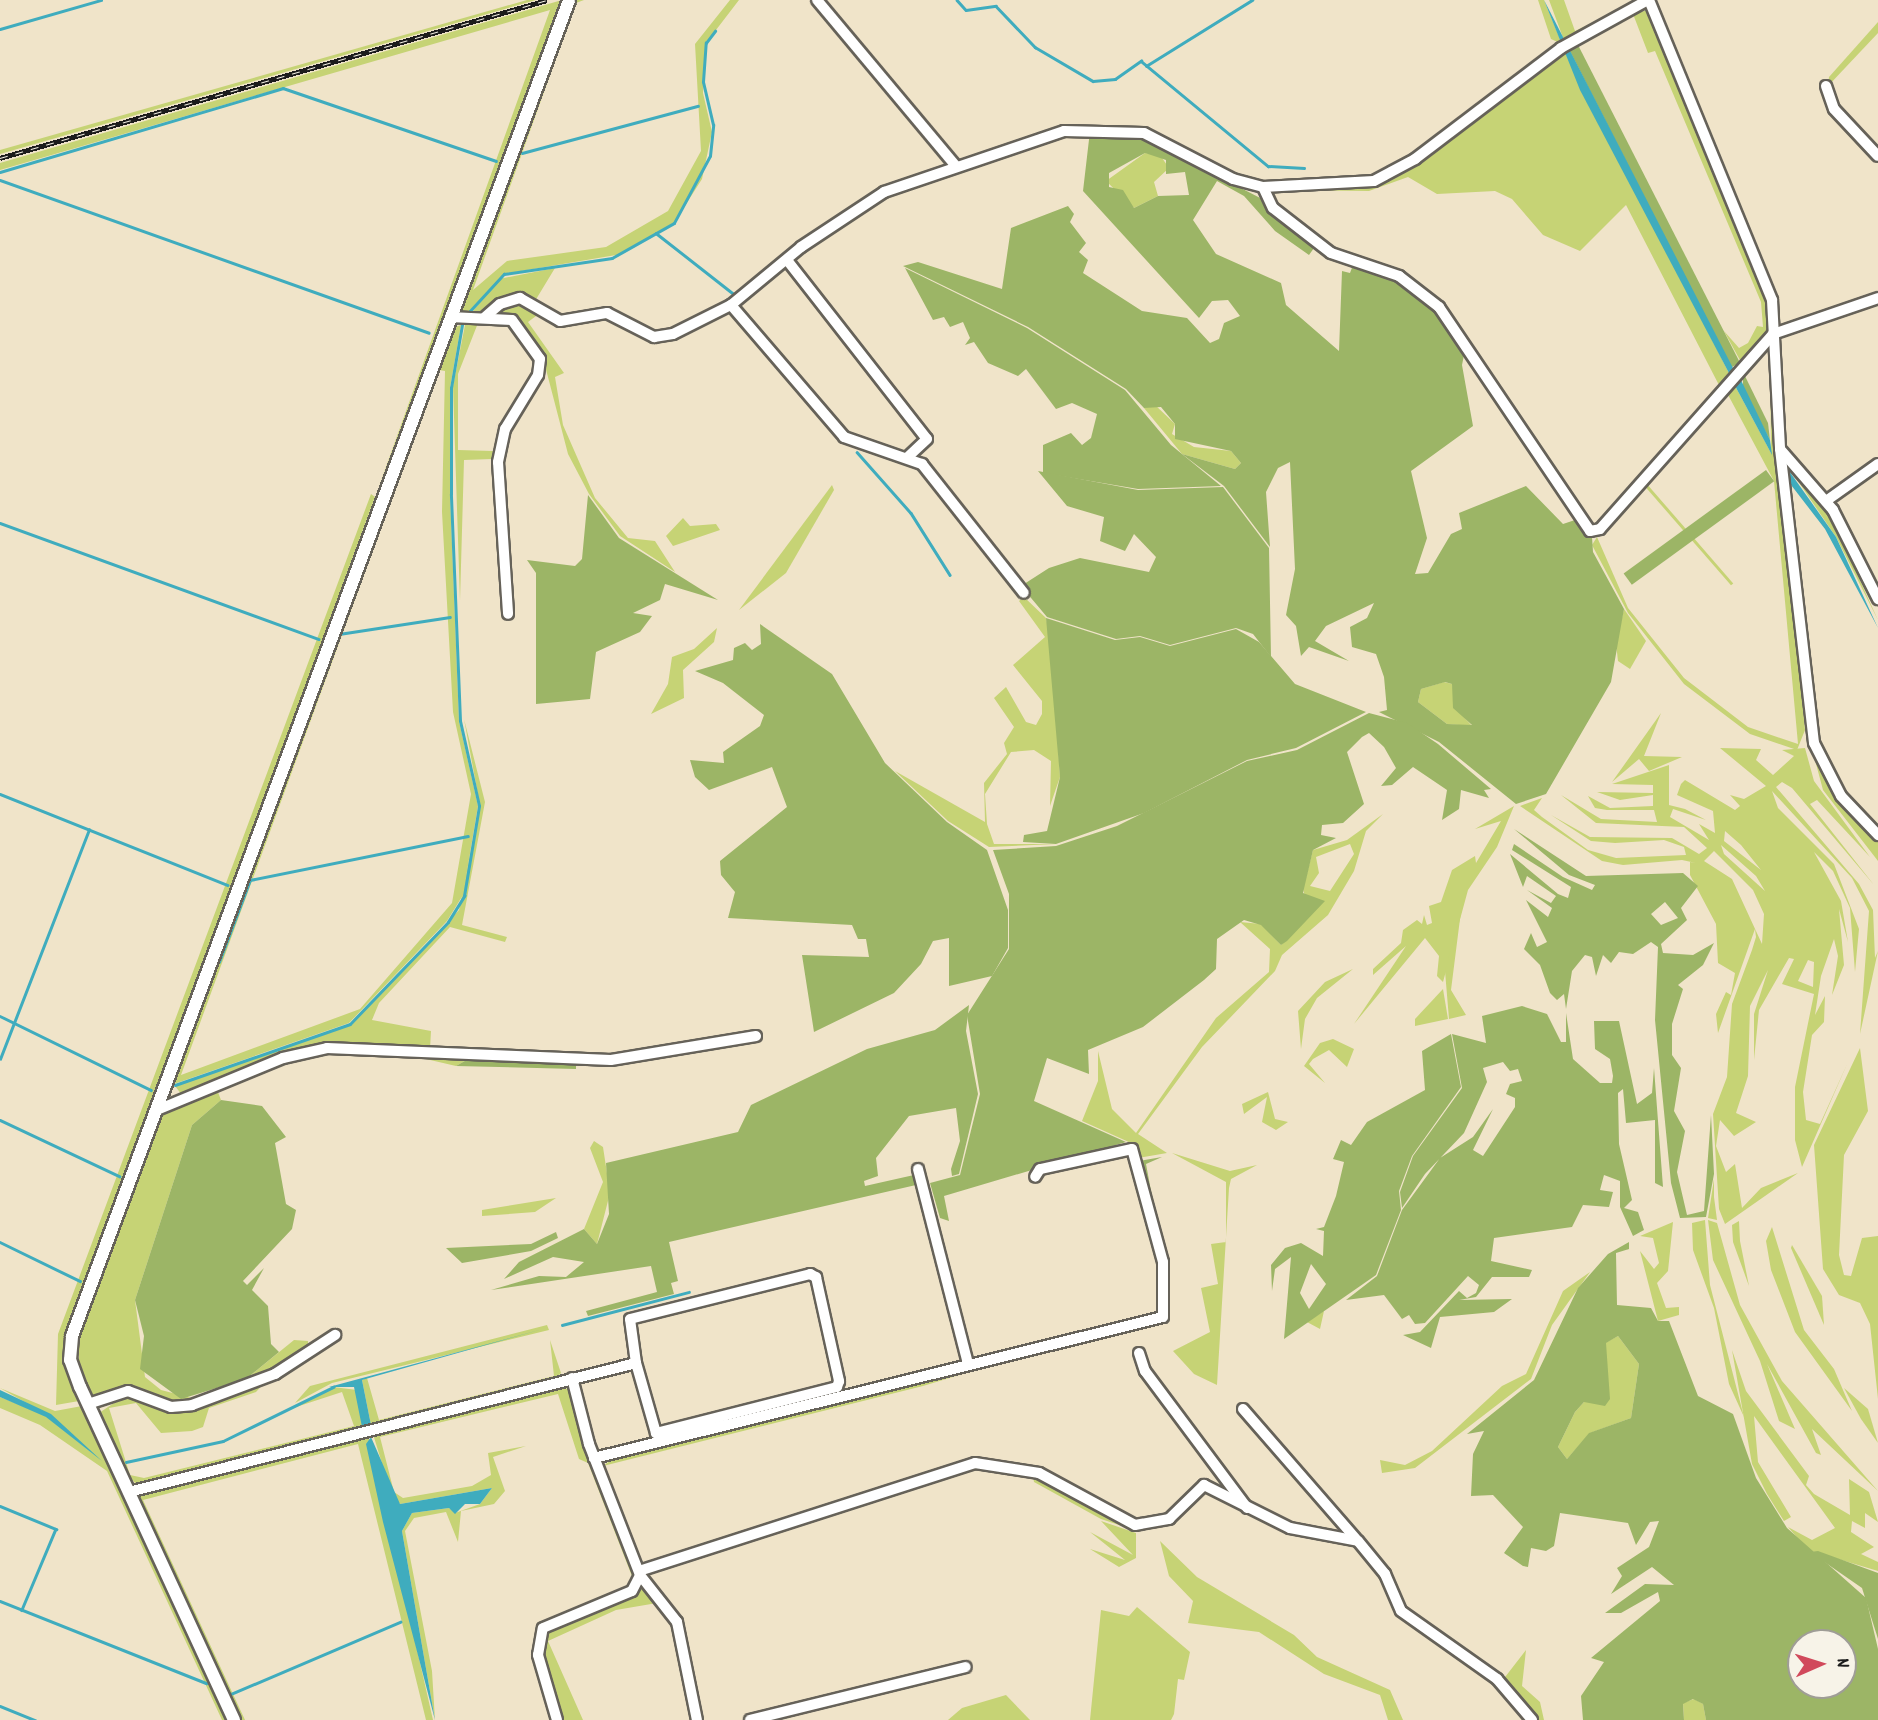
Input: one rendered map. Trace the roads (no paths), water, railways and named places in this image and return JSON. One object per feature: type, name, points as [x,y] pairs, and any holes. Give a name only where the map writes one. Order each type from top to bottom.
[{"type":"main road","points":[[234,1720],[88,1404],[70,1360],[72,1336],[569,0]]},
{"type":"street","points":[[817,0],[956,166]]},
{"type":"street","points":[[485,317],[499,304],[520,298],[560,321],[607,313],[662,337],[731,305],[786,260],[884,192],[1064,131],[1117,129],[1158,136],[1233,179],[1263,187],[1352,185],[1393,172],[1565,46],[1648,0],[1772,300],[1780,449],[1814,743],[1841,796],[1878,835]]},
{"type":"street","points":[[1826,86],[1834,109],[1878,156]]},
{"type":"street","points":[[1263,187],[1273,208],[1331,253],[1399,276],[1439,307],[1590,531],[1600,529],[1773,334],[1878,298]]},
{"type":"street","points":[[786,260],[927,439],[909,456]]},
{"type":"street","points":[[731,305],[844,437],[909,456],[935,480],[1024,593]]},
{"type":"street","points":[[450,317],[485,317],[520,326],[540,359],[538,374],[505,429],[498,462],[508,614]]},
{"type":"street","points":[[1780,449],[1826,501],[1878,599]]},
{"type":"street","points":[[1826,501],[1878,464]]},
{"type":"street","points":[[157,1110],[283,1058],[327,1048],[611,1060],[756,1036]]},
{"type":"street","points":[[594,1458],[1163,1317],[1163,1262],[1132,1149],[1040,1169],[1035,1177]]},
{"type":"street","points":[[918,1169],[968,1364]]},
{"type":"street","points":[[810,1274],[816,1277],[839,1381],[837,1387],[656,1433],[636,1363],[630,1319],[810,1274]]},
{"type":"street","points":[[88,1404],[128,1391],[171,1407],[192,1405],[275,1374],[335,1335]]},
{"type":"street","points":[[1139,1353],[1145,1371],[1250,1512]]},
{"type":"street","points":[[129,1492],[636,1363]]},
{"type":"street","points":[[572,1378],[594,1458],[640,1573],[677,1622],[696,1720]]},
{"type":"street","points":[[1243,1409],[1385,1574],[1401,1611],[1497,1679],[1532,1720]]},
{"type":"street","points":[[557,1720],[538,1655],[543,1628],[632,1591],[640,1573],[975,1464],[1039,1473],[1135,1525],[1169,1519],[1200,1485],[1250,1512],[1358,1541]]},
{"type":"street","points":[[750,1720],[966,1667]]},
{"type":"water","points":[[1544,0],[1734,370],[1730,375],[1580,90]]},
{"type":"water","points":[[1739,376],[1770,440],[1772,455],[1733,382]]},
{"type":"water","points":[[1787,468],[1836,537],[1878,628],[1825,529],[1788,481]]},
{"type":"water","points":[[543,1329],[362,1380],[371,1425],[362,1427],[354,1387],[329,1387]]},
{"type":"water","points":[[0,1390],[51,1414],[102,1461],[46,1417],[0,1397]]},
{"type":"water","points":[[371,1437],[400,1504],[492,1488],[480,1504],[465,1504],[455,1514],[449,1508],[412,1513],[402,1531],[435,1720],[383,1522],[366,1444]]},
{"type":"waterway","points":[[0,29],[101,0]]},
{"type":"waterway","points":[[957,0],[966,10],[996,6],[1035,47],[1093,81],[1115,79],[1141,61],[1268,166],[1304,168]]},
{"type":"waterway","points":[[1146,66],[1252,0]]},
{"type":"waterway","points":[[468,313],[504,274],[612,258],[674,223],[710,156],[713,125],[703,82],[706,43],[715,31]]},
{"type":"waterway","points":[[0,172],[283,88],[496,161]]},
{"type":"waterway","points":[[522,153],[698,106]]},
{"type":"waterway","points":[[0,180],[429,333]]},
{"type":"waterway","points":[[656,233],[735,295]]},
{"type":"waterway","points":[[175,1085],[350,1024],[448,922],[464,896],[479,806],[460,721],[451,494],[451,388],[462,325]]},
{"type":"waterway","points":[[857,452],[911,513],[950,575]]},
{"type":"waterway","points":[[0,523],[319,639]]},
{"type":"waterway","points":[[339,634],[450,617]]},
{"type":"waterway","points":[[0,794],[227,885]]},
{"type":"waterway","points":[[0,1059],[89,830]]},
{"type":"waterway","points":[[219,962],[250,880],[468,836]]},
{"type":"waterway","points":[[0,1016],[151,1090]]},
{"type":"waterway","points":[[0,1120],[119,1176]]},
{"type":"waterway","points":[[0,1242],[80,1281]]},
{"type":"waterway","points":[[562,1325],[689,1292]]},
{"type":"waterway","points":[[126,1462],[223,1441],[333,1387]]},
{"type":"waterway","points":[[0,1506],[56,1529],[22,1610]]},
{"type":"waterway","points":[[0,1601],[206,1683]]},
{"type":"waterway","points":[[231,1694],[400,1622]]},
{"type":"waterway","points":[[0,1706],[35,1720]]},
{"type":"railway","points":[[0,158],[547,0]]}]
